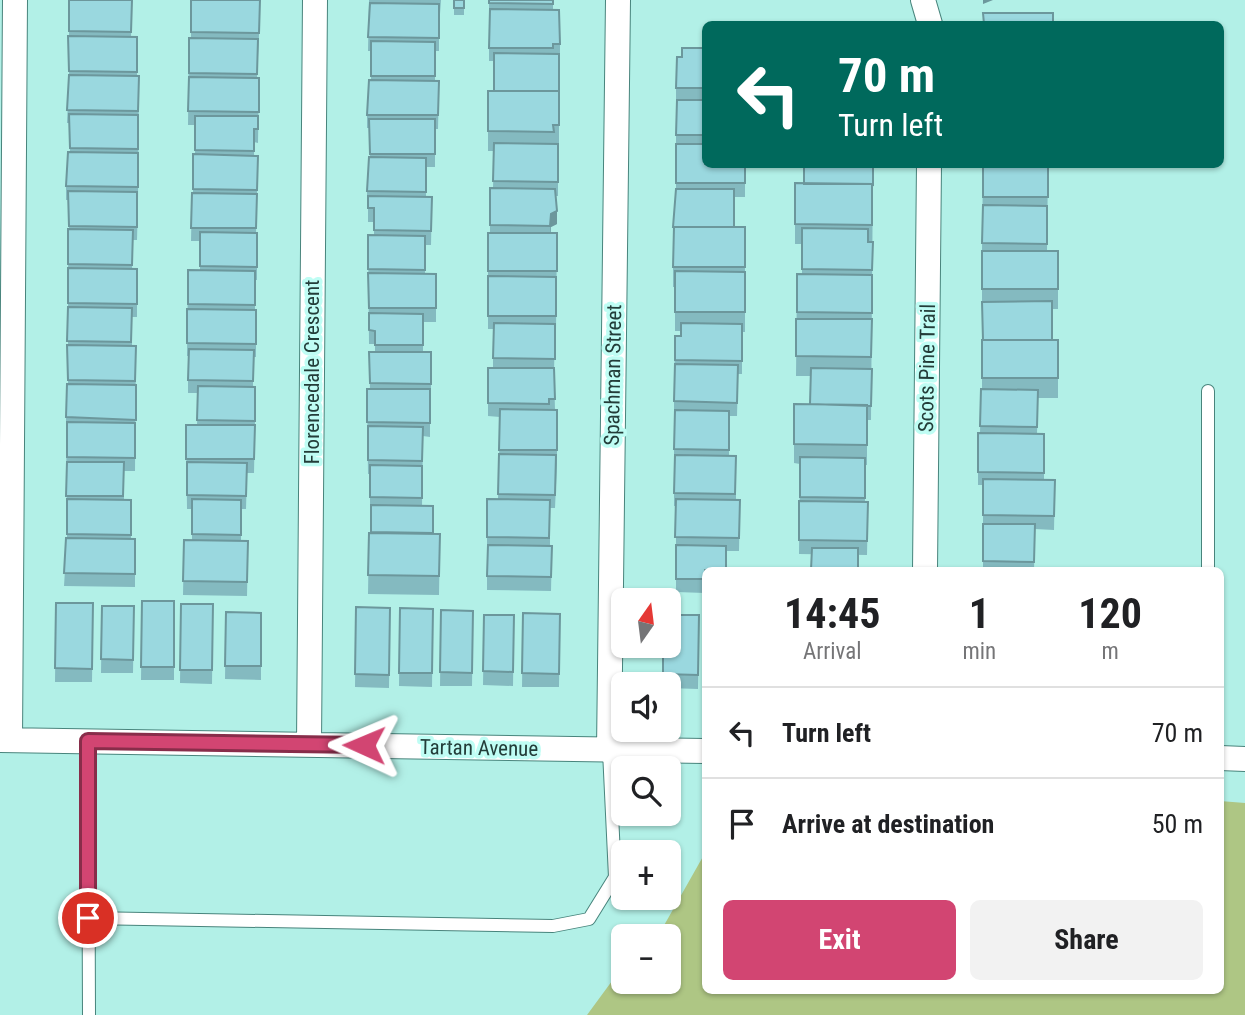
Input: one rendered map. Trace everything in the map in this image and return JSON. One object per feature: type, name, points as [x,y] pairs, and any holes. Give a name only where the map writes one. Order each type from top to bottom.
[{"type":"street","points":[[5,740],[15,0]]},
{"type":"street","name":"Florencedale Crescent","points":[[309,744],[315,0]]},
{"type":"street","name":"Spachman Street","points":[[609,751],[618,0]]},
{"type":"street","points":[[923,0],[929,21]]},
{"type":"street","name":"Scots Pine Trail","points":[[925,567],[929,168]]},
{"type":"street","name":"Tartan Avenue","points":[[5,740],[702,751]]},
{"type":"street","points":[[1224,758],[1245,759]]},
{"type":"lane","points":[[1208,391],[1208,567]]},
{"type":"lane","points":[[88,741],[89,1015]]},
{"type":"lane","points":[[88,918],[553,926],[589,919],[615,877],[609,751]]},
{"type":"green space","points":[[1224,801],[1245,803],[1245,1015],[587,1015],[611,982],[611,994],[681,994],[681,924],[665,924],[673,910],[681,910],[681,895],[702,858],[702,994],[1224,994]]},
{"type":"building","points":[[69,0],[132,0],[131,32],[69,31]]},
{"type":"building","points":[[191,0],[260,0],[259,33],[191,32]]},
{"type":"building","points":[[454,0],[464,0],[464,8],[454,8]]},
{"type":"building","points":[[489,0],[553,0],[553,4],[489,3]]},
{"type":"building","points":[[370,3],[439,4],[439,38],[368,37]]},
{"type":"building","points":[[490,9],[559,10],[560,44],[553,44],[553,48],[489,48]]},
{"type":"building","points":[[983,13],[1053,13],[1053,21],[984,21]]},
{"type":"building","points":[[68,36],[137,37],[137,72],[69,71]]},
{"type":"building","points":[[189,38],[258,39],[257,74],[189,73]]},
{"type":"building","points":[[371,41],[435,42],[435,76],[371,76]]},
{"type":"building","points":[[682,48],[702,48],[702,88],[676,88],[677,57],[682,57]]},
{"type":"building","points":[[494,53],[559,54],[559,91],[494,91]]},
{"type":"building","points":[[69,75],[139,76],[138,111],[67,110]]},
{"type":"building","points":[[189,77],[259,78],[259,112],[188,111]]},
{"type":"building","points":[[369,80],[439,81],[438,115],[367,115]]},
{"type":"building","points":[[488,91],[559,91],[559,125],[553,125],[554,132],[488,131]]},
{"type":"building","points":[[677,100],[702,100],[702,135],[676,135]]},
{"type":"building","points":[[69,114],[138,115],[138,149],[70,148]]},
{"type":"building","points":[[195,116],[258,116],[258,129],[254,129],[254,151],[195,150]]},
{"type":"building","points":[[369,119],[435,119],[435,154],[370,154]]},
{"type":"building","points":[[494,143],[558,144],[558,182],[493,181]]},
{"type":"building","points":[[676,144],[702,144],[702,168],[745,168],[745,183],[676,183]]},
{"type":"building","points":[[68,152],[138,153],[138,187],[66,186]]},
{"type":"building","points":[[193,154],[258,156],[257,190],[193,189]]},
{"type":"building","points":[[369,157],[426,158],[426,192],[367,191]]},
{"type":"building","points":[[804,168],[873,168],[873,186],[804,184]]},
{"type":"building","points":[[983,168],[1048,168],[1048,197],[983,197]]},
{"type":"building","points":[[795,183],[872,184],[872,225],[795,224]]},
{"type":"building","points":[[490,188],[555,189],[557,211],[551,214],[550,226],[490,225]]},
{"type":"building","points":[[676,189],[734,189],[734,227],[673,227]]},
{"type":"building","points":[[68,191],[137,192],[137,227],[69,226]]},
{"type":"building","points":[[192,193],[257,194],[256,228],[191,228]]},
{"type":"building","points":[[368,196],[432,197],[431,231],[374,230],[374,208],[368,208]]},
{"type":"building","points":[[983,205],[1047,206],[1047,244],[982,243]]},
{"type":"building","points":[[674,227],[745,227],[745,267],[673,267]]},
{"type":"building","points":[[802,228],[868,229],[868,242],[873,242],[872,270],[802,269]]},
{"type":"building","points":[[68,229],[133,230],[132,265],[68,264]]},
{"type":"building","points":[[200,232],[257,233],[257,267],[200,266]]},
{"type":"building","points":[[488,233],[557,233],[557,271],[488,271]]},
{"type":"building","points":[[368,235],[425,236],[425,270],[368,269]]},
{"type":"building","points":[[982,251],[1058,251],[1058,289],[982,289]]},
{"type":"building","points":[[68,268],[137,269],[137,304],[68,303]]},
{"type":"building","points":[[188,270],[255,271],[255,305],[188,304]]},
{"type":"building","points":[[675,271],[745,272],[745,312],[675,312]]},
{"type":"building","points":[[368,273],[436,274],[436,308],[369,308]]},
{"type":"building","points":[[797,274],[872,275],[872,313],[797,312]]},
{"type":"building","points":[[488,276],[556,277],[556,316],[488,316]]},
{"type":"building","points":[[1052,301],[1052,340],[983,340],[982,302]]},
{"type":"building","points":[[68,307],[132,308],[131,342],[67,341]]},
{"type":"building","points":[[187,309],[256,310],[256,344],[187,343]]},
{"type":"building","points":[[369,313],[423,314],[423,345],[375,345],[375,331],[369,330]]},
{"type":"building","points":[[796,319],[872,319],[871,357],[796,356]]},
{"type":"building","points":[[494,323],[555,324],[555,359],[493,358]]},
{"type":"building","points":[[681,323],[742,324],[742,361],[675,360],[675,336],[681,336]]},
{"type":"building","points":[[982,340],[1058,340],[1058,378],[982,378]]},
{"type":"building","points":[[67,345],[136,346],[135,381],[68,380]]},
{"type":"building","points":[[189,349],[254,350],[253,381],[188,380]]},
{"type":"building","points":[[369,352],[431,352],[431,384],[370,383]]},
{"type":"building","points":[[675,364],[738,365],[737,403],[674,401]]},
{"type":"building","points":[[488,368],[554,368],[555,399],[549,399],[549,404],[488,403]]},
{"type":"building","points":[[811,368],[872,369],[871,406],[810,404]]},
{"type":"building","points":[[67,384],[136,385],[136,420],[66,417]]},
{"type":"building","points":[[198,386],[255,387],[255,421],[197,420]]},
{"type":"building","points":[[367,389],[430,389],[430,423],[367,422]]},
{"type":"building","points":[[981,389],[1038,390],[1037,427],[980,426]]},
{"type":"building","points":[[794,404],[867,405],[867,445],[794,444]]},
{"type":"building","points":[[500,409],[557,410],[557,450],[499,450]]},
{"type":"building","points":[[675,410],[729,411],[729,450],[674,449]]},
{"type":"building","points":[[67,422],[135,423],[135,458],[67,457]]},
{"type":"building","points":[[186,425],[255,425],[254,459],[186,459]]},
{"type":"building","points":[[368,426],[423,427],[422,461],[368,460]]},
{"type":"building","points":[[978,433],[1044,434],[1044,473],[978,472]]},
{"type":"building","points":[[499,454],[556,455],[555,495],[498,494]]},
{"type":"building","points":[[675,455],[736,456],[735,494],[674,493]]},
{"type":"building","points":[[800,457],[865,458],[865,498],[800,497]]},
{"type":"building","points":[[67,462],[124,462],[123,496],[66,496]]},
{"type":"building","points":[[187,462],[247,463],[246,496],[187,495]]},
{"type":"building","points":[[370,465],[422,466],[422,498],[370,497]]},
{"type":"building","points":[[983,479],[1055,480],[1054,516],[983,515]]},
{"type":"building","points":[[67,499],[131,500],[131,535],[67,534]]},
{"type":"building","points":[[192,499],[241,500],[241,535],[192,534]]},
{"type":"building","points":[[487,499],[550,500],[549,538],[487,537]]},
{"type":"building","points":[[676,499],[740,500],[739,538],[675,537]]},
{"type":"building","points":[[799,501],[868,502],[867,541],[799,540]]},
{"type":"building","points":[[371,505],[433,506],[433,533],[371,532]]},
{"type":"building","points":[[983,524],[1035,524],[1034,562],[983,561]]},
{"type":"building","points":[[369,533],[440,534],[439,576],[368,575]]},
{"type":"building","points":[[66,538],[135,539],[135,574],[64,573]]},
{"type":"building","points":[[184,540],[248,541],[247,582],[183,581]]},
{"type":"building","points":[[488,545],[552,546],[551,577],[487,576]]},
{"type":"building","points":[[676,545],[726,546],[726,567],[702,567],[702,579],[676,579]]},
{"type":"building","points":[[812,548],[858,548],[858,567],[811,567]]},
{"type":"building","points":[[142,601],[174,601],[174,667],[141,667]]},
{"type":"building","points":[[56,603],[93,603],[92,669],[55,668]]},
{"type":"building","points":[[181,604],[213,604],[212,670],[180,670]]},
{"type":"building","points":[[102,606],[134,606],[133,660],[101,659]]},
{"type":"building","points":[[356,607],[390,608],[389,675],[355,674]]},
{"type":"building","points":[[400,608],[433,609],[432,673],[399,673]]},
{"type":"building","points":[[441,610],[473,611],[472,673],[440,672]]},
{"type":"building","points":[[226,612],[261,613],[261,666],[225,666]]},
{"type":"building","points":[[523,613],[560,614],[559,674],[522,673]]},
{"type":"building","points":[[484,615],[514,615],[513,672],[483,671]]},
{"type":"building","points":[[681,615],[699,615],[698,675],[663,672],[663,658],[681,658]]},
{"type":"route","points":[[88,918],[88,741],[364,745]]}]
